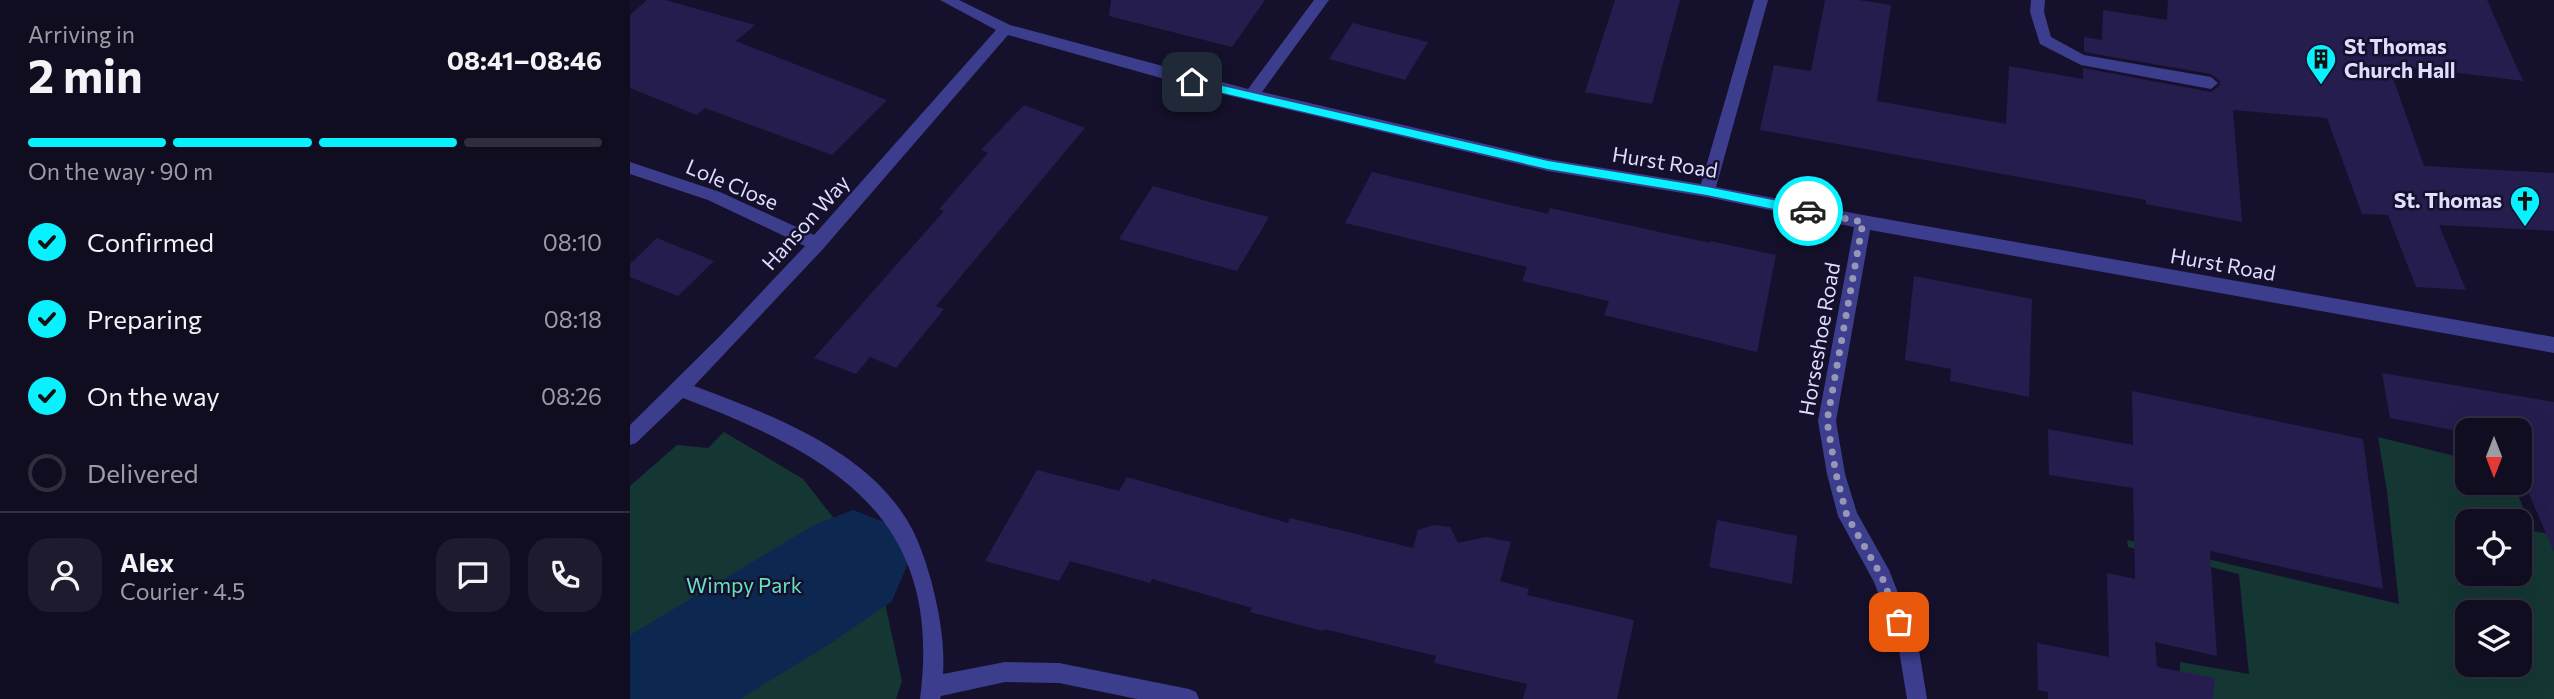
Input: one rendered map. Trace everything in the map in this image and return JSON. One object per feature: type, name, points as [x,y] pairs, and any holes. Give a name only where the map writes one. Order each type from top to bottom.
[{"type":"street","name":"Hurst Road","points":[[947,0],[1006,29],[1251,96],[1548,165],[1707,191],[1863,222],[2554,345]]},
{"type":"street","points":[[1251,96],[1322,0]]},
{"type":"street","points":[[1707,191],[1761,0]]},
{"type":"street","points":[[2038,0],[2037,12],[2045,40],[2081,60],[2211,83]]},
{"type":"street","name":"Hanson Way","points":[[630,437],[681,389],[817,244],[1006,29]]},
{"type":"street","name":"Lole Close","points":[[630,168],[714,196],[817,244]]},
{"type":"street","name":"Horseshoe Road","points":[[1863,222],[1827,421],[1836,474],[1847,516],[1882,577],[1908,644],[1917,699]]},
{"type":"street","points":[[681,389],[742,412],[798,439],[858,479],[896,521],[915,559],[930,610],[931,693],[1005,672],[1059,673],[1189,699]]},
{"type":"green space","name":"Wimpy Park","points":[[724,432],[803,479],[879,576],[902,681],[896,699],[630,699],[630,486],[677,445],[708,448]]},
{"type":"green space","points":[[2378,437],[2455,456],[2455,495],[2518,495],[2524,509],[2455,509],[2455,586],[2532,586],[2532,529],[2554,535],[2554,699],[2179,699],[2180,662],[2249,674],[2239,574],[2128,547],[2127,540],[2399,604],[2387,491]]},
{"type":"building","points":[[647,0],[665,0],[755,25],[736,41],[887,100],[832,155],[705,108],[697,115],[630,88],[630,15]]},
{"type":"building","points":[[1111,0],[1265,0],[1232,47],[1109,16]]},
{"type":"building","points":[[1615,0],[1680,0],[1652,104],[1585,92]]},
{"type":"building","points":[[1825,0],[1859,0],[1891,5],[1877,101],[2006,124],[2009,66],[2083,79],[2083,68],[2211,92],[2220,85],[2220,81],[2211,74],[2084,52],[2084,37],[2102,40],[2103,10],[2167,20],[2168,0],[2487,0],[2523,81],[2388,64],[2424,166],[2554,173],[2554,231],[2439,225],[2466,290],[2416,287],[2388,215],[2362,214],[2327,118],[2233,110],[2242,222],[2146,204],[2146,200],[1760,130],[1774,65],[1811,71]]},
{"type":"building","points":[[1353,23],[1428,42],[1405,80],[1329,59]]},
{"type":"building","points":[[1024,105],[1085,128],[936,306],[944,309],[896,368],[870,357],[856,374],[814,358],[944,211],[939,209],[988,153],[981,150]]},
{"type":"building","points":[[1372,172],[1548,214],[1550,208],[1776,255],[1757,352],[1604,315],[1609,301],[1522,281],[1527,267],[1345,223]]},
{"type":"building","points":[[1153,186],[1269,217],[1237,271],[1119,239]]},
{"type":"building","points":[[657,238],[714,261],[678,296],[630,277],[630,264]]},
{"type":"building","points":[[1914,276],[2032,299],[2029,397],[1950,381],[1951,369],[1905,360]]},
{"type":"building","points":[[2382,373],[2554,402],[2554,552],[2529,495],[2532,495],[2532,418],[2455,418],[2455,430],[2390,418]]},
{"type":"building","points":[[2132,391],[2363,439],[2383,589],[2210,551],[2217,656],[2155,642],[2157,667],[2215,678],[2213,699],[2048,699],[2048,692],[2038,690],[2037,643],[2109,657],[2107,573],[2135,579],[2133,488],[2049,475],[2048,429],[2133,445]]},
{"type":"building","points":[[1037,470],[1119,491],[1127,477],[1288,523],[1290,518],[1413,548],[1418,530],[1434,525],[1450,527],[1458,543],[1486,537],[1511,542],[1500,581],[1529,589],[1527,595],[1634,620],[1617,699],[1523,699],[1527,684],[1434,663],[1436,656],[1250,612],[1252,608],[1152,579],[1150,583],[1070,561],[1059,581],[985,561]]},
{"type":"building","points":[[1717,520],[1797,536],[1792,584],[1709,567]]},
{"type":"waterway","points":[[632,699],[793,603],[853,563]]},
{"type":"way so far","points":[[1808,211],[1863,222],[1827,421],[1836,474],[1847,516],[1882,577],[1899,622]]},
{"type":"place","name":"St Thomas Church Hall","points":[[2321,86]]},
{"type":"place","name":"St. Thomas","points":[[2525,228]]},
{"type":"route","points":[[1192,82],[1548,165],[1808,211]]}]
